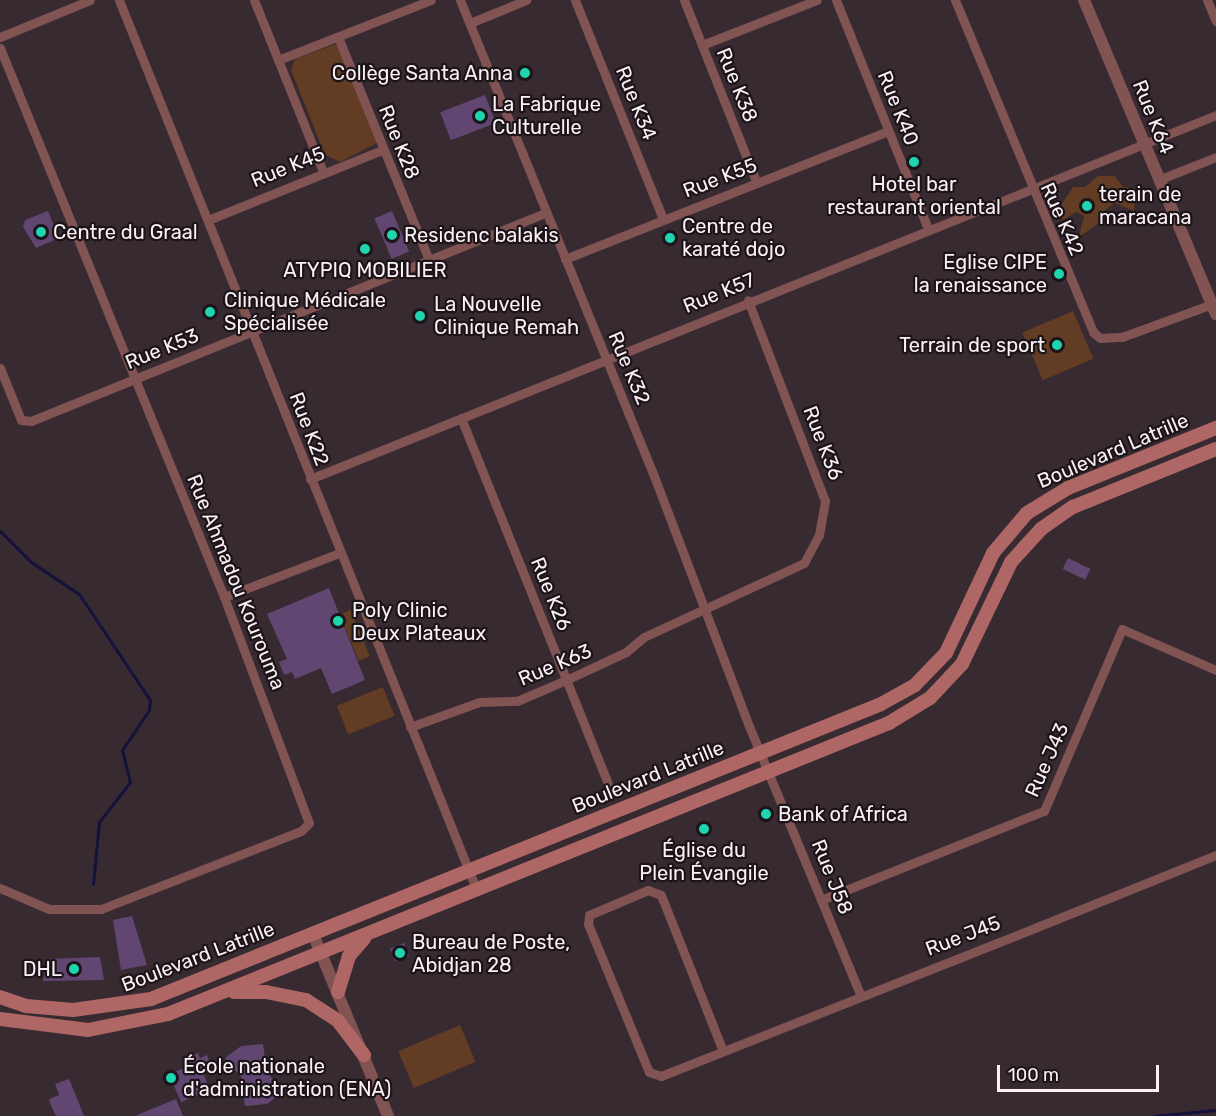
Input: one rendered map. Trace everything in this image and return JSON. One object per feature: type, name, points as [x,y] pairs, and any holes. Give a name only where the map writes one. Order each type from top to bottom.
[{"type":"main road","name":"Boulevard Latrille","points":[[5,999],[64,1010],[124,1006],[314,934],[468,870],[855,716],[915,685],[958,633],[993,553],[1041,502],[1216,428]]},
{"type":"main road","name":"Boulevard Latrille","points":[[1,1020],[59,1030],[116,1028],[223,993],[890,723],[930,698],[977,641],[1011,562],[1054,519],[1216,449]]},
{"type":"main road","points":[[338,992],[349,956],[369,935]]},
{"type":"main road","points":[[223,993],[266,992],[306,1000],[338,1021],[363,1055]]},
{"type":"street","points":[[0,37],[90,0]]},
{"type":"street","name":"Rue K22","points":[[119,0],[339,553],[477,891]]},
{"type":"street","points":[[254,0],[322,172]]},
{"type":"street","points":[[278,60],[431,0]]},
{"type":"street","name":"Rue K32","points":[[460,0],[605,359],[760,753]]},
{"type":"street","points":[[470,23],[526,0]]},
{"type":"street","name":"Rue K34","points":[[575,0],[663,219]]},
{"type":"street","name":"Rue K38","points":[[684,0],[757,183]]},
{"type":"street","points":[[702,45],[817,0]]},
{"type":"street","name":"Rue K40","points":[[836,0],[928,229]]},
{"type":"street","name":"Rue K42","points":[[955,0],[1029,187],[1093,332],[1100,338],[1122,337],[1214,309]]},
{"type":"street","name":"Rue K64","points":[[1084,0],[1214,309]]},
{"type":"street","points":[[1207,0],[1216,21]]},
{"type":"street","name":"Rue K28","points":[[338,37],[382,150],[429,260]]},
{"type":"street","name":"Rue Ahmadou Kourouma","points":[[0,48],[224,597],[309,819],[307,827],[101,909],[49,909],[0,888]]},
{"type":"street","name":"Rue K57","points":[[310,479],[1029,187],[1216,115]]},
{"type":"street","name":"Rue K55","points":[[565,259],[888,131]]},
{"type":"street","name":"Rue K45","points":[[208,220],[322,172],[382,150]]},
{"type":"street","points":[[1158,180],[1216,157]]},
{"type":"street","name":"Rue K53","points":[[0,368],[25,423],[545,213]]},
{"type":"street","name":"Rue K36","points":[[705,610],[798,570],[819,536],[825,510],[820,482],[748,300]]},
{"type":"street","name":"Rue K26","points":[[461,418],[608,783]]},
{"type":"street","points":[[224,597],[339,553]]},
{"type":"street","name":"Rue K63","points":[[410,727],[479,702],[516,701],[619,656],[644,637],[705,610]]},
{"type":"street","name":"Rue J43","points":[[821,900],[1044,811],[1122,629],[1216,670]]},
{"type":"street","name":"Rue J58","points":[[760,753],[861,996]]},
{"type":"street","name":"Rue J45","points":[[723,1051],[661,895],[648,890],[589,915],[588,924],[650,1072],[662,1076],[1216,855]]},
{"type":"street","points":[[314,934],[388,1116]]},
{"type":"street","points":[[1,1020],[5,999]]},
{"type":"shaded area","points":[[339,43],[379,142],[340,162],[325,155],[291,70],[295,59]]},
{"type":"shaded area","name":"terain de maracana","points":[[1098,176],[1115,176],[1122,186],[1136,189],[1134,211],[1114,203],[1104,211],[1105,219],[1079,237],[1084,216],[1076,212],[1063,220],[1058,210],[1073,187],[1085,187]]},
{"type":"shaded area","name":"Terrain de sport","points":[[1073,311],[1093,359],[1043,380],[1022,332]]},
{"type":"shaded area","points":[[351,610],[370,656],[359,661],[340,614]]},
{"type":"shaded area","points":[[383,687],[395,716],[348,734],[337,706]]},
{"type":"shaded area","points":[[460,1025],[476,1062],[414,1088],[398,1051]]},
{"type":"building","name":"La Fabrique Culturelle","points":[[485,95],[496,123],[451,140],[440,112]]},
{"type":"building","name":"Centre du Graal","points":[[48,211],[59,238],[36,248],[23,227],[25,220]]},
{"type":"building","name":"Residenc balakis","points":[[392,211],[409,252],[392,259],[375,218]]},
{"type":"building","points":[[1068,558],[1090,569],[1085,580],[1063,569]]},
{"type":"building","points":[[329,588],[365,680],[332,694],[321,668],[295,679],[292,672],[284,675],[279,662],[287,659],[267,614]]},
{"type":"building","points":[[132,916],[147,965],[121,970],[113,920]]},
{"type":"building","name":"Bureau de Poste, Abidjan 28","points":[[404,943],[409,956],[395,961],[390,948]]},
{"type":"building","name":"DHL","points":[[100,957],[104,980],[43,981],[47,959]]},
{"type":"building","points":[[263,1044],[267,1072],[283,1092],[267,1104],[245,1106],[241,1077],[225,1058],[241,1046]]},
{"type":"building","points":[[198,1053],[200,1058],[207,1055],[211,1066],[202,1070],[210,1090],[181,1102],[169,1074],[188,1067],[185,1058]]},
{"type":"building","points":[[69,1079],[84,1116],[56,1116],[50,1103],[49,1099],[59,1095],[55,1084]]},
{"type":"building","points":[[176,1099],[183,1116],[135,1116]]},
{"type":"waterway","points":[[0,531],[31,562],[79,594],[150,700],[149,710],[122,750],[130,782],[99,822],[93,884]]},
{"type":"waterway","points":[[1154,1116],[1216,1110]]},
{"type":"place","name":"Collège Santa Anna","points":[[525,73]]},
{"type":"place","name":"La Fabrique Culturelle","points":[[480,116]]},
{"type":"place","name":"Hotel bar restaurant oriental","points":[[914,162]]},
{"type":"place","name":"terain de maracana","points":[[1087,206]]},
{"type":"place","name":"Centre du Graal","points":[[41,232]]},
{"type":"place","name":"Residenc balakis","points":[[392,235]]},
{"type":"place","name":"Centre de karaté dojo","points":[[670,238]]},
{"type":"place","name":"ATYPIQ MOBILIER","points":[[365,249]]},
{"type":"place","name":"Eglise CIPE la renaissance","points":[[1059,274]]},
{"type":"place","name":"Clinique Médicale Spécialisée","points":[[210,312]]},
{"type":"place","name":"La Nouvelle Clinique Remah","points":[[420,316]]},
{"type":"place","name":"Terrain de sport","points":[[1057,345]]},
{"type":"place","name":"Poly Clinic Deux Plateaux","points":[[338,621]]},
{"type":"place","name":"Bank of Africa","points":[[766,814]]},
{"type":"place","name":"Église du Plein Évangile","points":[[704,829]]},
{"type":"place","name":"Bureau de Poste, Abidjan 28","points":[[400,953]]},
{"type":"place","name":"DHL","points":[[74,969]]},
{"type":"place","name":"École nationale d'administration (ENA)","points":[[171,1078]]}]
